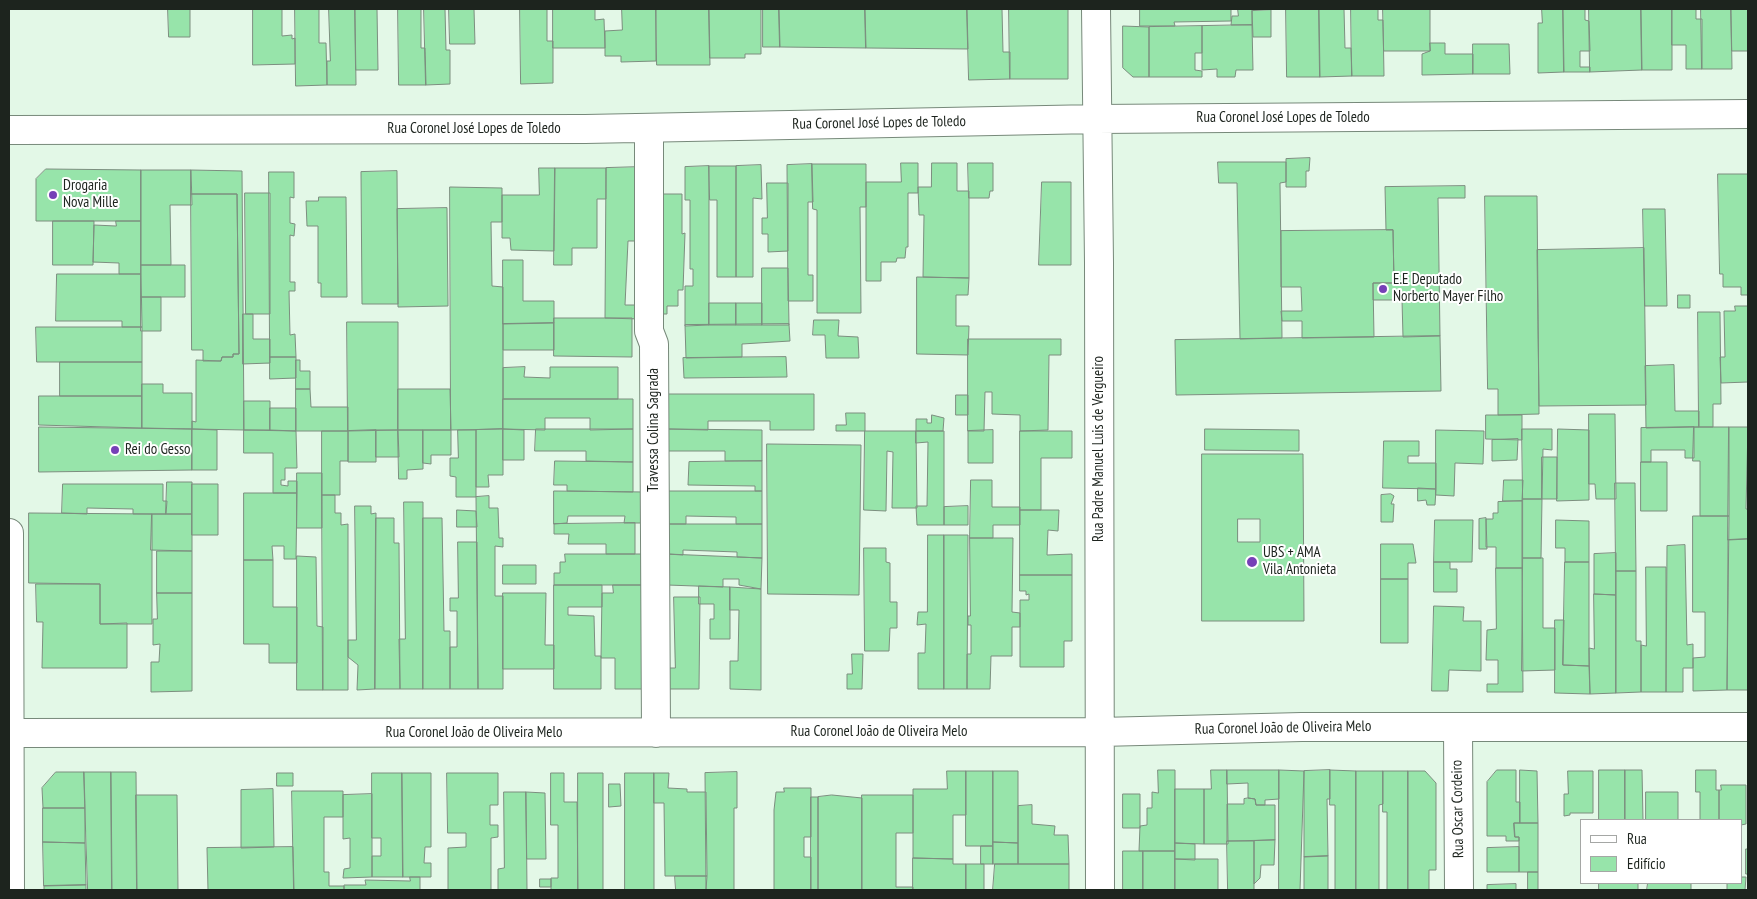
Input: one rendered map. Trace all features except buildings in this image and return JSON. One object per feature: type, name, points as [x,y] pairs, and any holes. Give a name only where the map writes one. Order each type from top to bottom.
[{"type":"street","name":"Rua Padre Manuel Luis de Vergueiro","points":[[1096,9],[1100,890]]},
{"type":"street","name":"Rua Coronel José Lopes de Toledo","points":[[9,130],[649,128],[1097,119],[1748,114]]},
{"type":"street","name":"Travessa Colina Sagrada","points":[[649,128],[649,331],[654,344],[655,411],[656,733]]},
{"type":"street","points":[[9,533],[10,890]]},
{"type":"street","name":"Rua Coronel João de Oliveira Melo","points":[[9,733],[1100,732],[1302,727],[1748,727]]},
{"type":"street","name":"Rua Oscar Cordeiro","points":[[1458,728],[1459,890]]},
{"type":"place","name":"Drogaria Nova Mille","points":[[53,195]]},
{"type":"place","name":"E.E Deputado Norberto Mayer Filho","points":[[1383,289]]},
{"type":"place","name":"Rei do Gesso","points":[[115,450]]},
{"type":"place","name":"UBS + AMA Vila Antonieta","points":[[1252,562]]}]
